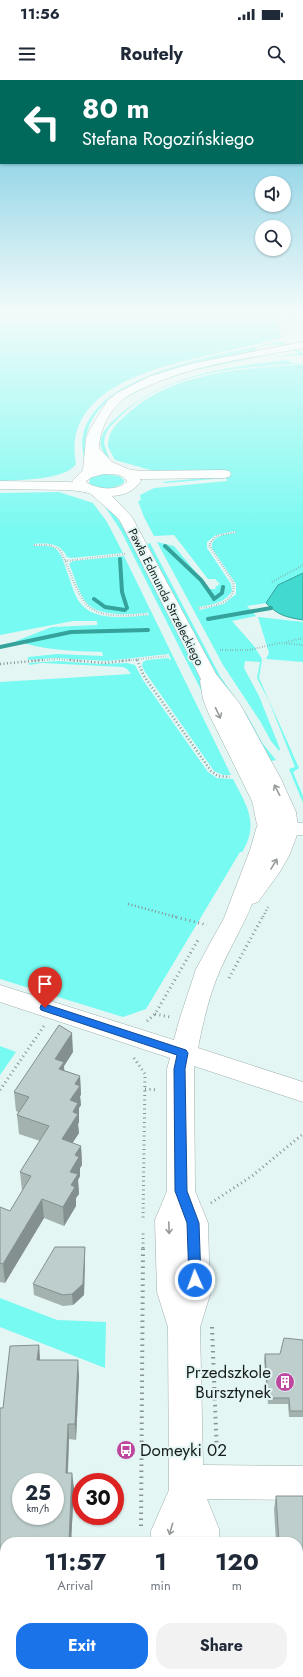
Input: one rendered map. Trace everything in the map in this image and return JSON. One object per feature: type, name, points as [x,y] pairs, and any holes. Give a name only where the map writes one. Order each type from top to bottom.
[{"type":"main road","points":[[89,482],[91,466],[90,457],[93,450],[96,430],[112,402],[120,396],[140,387]]},
{"type":"main road","points":[[106,413],[157,387]]},
{"type":"main road","points":[[93,450],[107,465],[126,480]]},
{"type":"main road","points":[[0,485],[69,486],[89,482],[101,470],[126,480],[146,482],[194,475],[224,474]]},
{"type":"main road","points":[[89,482],[112,492],[126,480]]},
{"type":"main road","name":"Pawła Edmunda Strzeleckiego","points":[[125,517],[125,506],[122,495],[126,480]]},
{"type":"main road","name":"Pawła Edmunda Strzeleckiego","points":[[89,482],[125,517],[208,676],[231,704],[271,779],[286,812],[285,841],[274,865],[235,918],[208,969],[191,1021],[180,1069],[181,1191],[193,1223],[195,1294],[184,1327],[186,1486],[201,1528],[202,1537]]},
{"type":"main road","points":[[0,993],[303,1092]]},
{"type":"main road","points":[[186,1486],[303,1483]]},
{"type":"main road","name":"Pawła Edmunda Strzeleckiego","points":[[157,1537],[169,1531],[186,1486]]},
{"type":"path","points":[[199,608],[222,602],[230,597],[234,592],[234,584],[209,545],[211,540],[218,535],[236,532]]},
{"type":"path","points":[[34,545],[49,545],[58,548],[65,560],[81,600],[88,607],[111,615],[126,616],[148,614]]},
{"type":"path","points":[[65,560],[128,554]]},
{"type":"path","points":[[272,582],[303,565]]},
{"type":"path","points":[[220,650],[249,650],[282,644],[303,638]]},
{"type":"path","points":[[282,644],[303,645]]},
{"type":"path","points":[[0,664],[60,660],[104,662],[168,656]]},
{"type":"path","points":[[136,660],[144,676],[211,771],[218,776],[233,777]]},
{"type":"path","points":[[227,983],[272,900]]},
{"type":"path","points":[[128,904],[207,925]]},
{"type":"path","points":[[203,932],[210,919]]},
{"type":"path","points":[[144,1023],[156,1014],[199,939]]},
{"type":"path","points":[[0,1090],[48,1020]]},
{"type":"path","points":[[131,1052],[145,1074],[155,1537]]},
{"type":"path","points":[[207,1206],[252,1176],[303,1134]]},
{"type":"shaded area","points":[[0,387],[116,387],[96,401],[83,418],[75,439],[76,464],[71,469],[52,476],[41,478],[0,481]]},
{"type":"shaded area","points":[[127,387],[131,387],[119,393],[99,410],[87,433],[87,461],[84,460],[82,445],[83,435],[93,413],[111,396]]},
{"type":"shaded area","points":[[142,387],[148,387],[117,402]]},
{"type":"shaded area","points":[[167,387],[168,387],[144,399]]},
{"type":"shaded area","points":[[172,387],[303,387],[303,573],[278,585],[266,603],[247,606],[256,616],[232,621],[254,646],[262,659],[259,678],[299,768],[293,772],[303,796],[303,803],[289,769],[295,767],[269,701],[257,678],[260,662],[245,661],[244,668],[259,696],[280,749],[279,751],[271,741],[260,721],[223,665],[157,542],[174,546],[210,589],[216,589],[215,587],[220,584],[215,579],[208,579],[174,535],[154,536],[138,501],[141,500],[140,495],[154,488],[227,481],[226,478],[166,483],[162,482],[225,476],[222,470],[154,471],[115,460],[108,447],[109,437],[118,423],[144,401]],"holes":[[[235,531],[236,533],[216,539],[212,544],[212,548],[236,584],[236,594],[224,604],[200,611],[198,607],[222,601],[232,591],[231,584],[207,548],[207,542],[216,535]]]},
{"type":"shaded area","points":[[140,401],[122,415],[106,433],[104,440],[109,459],[102,448],[101,443],[105,429],[114,420]]},
{"type":"shaded area","points":[[104,474],[119,476],[124,480],[124,482],[121,485],[112,488],[97,487],[89,483],[90,478]]},
{"type":"shaded area","points":[[59,492],[93,503],[107,522],[123,553],[71,558],[67,557],[57,546],[49,544],[34,544],[33,546],[49,546],[57,550],[63,561],[76,597],[87,610],[95,614],[113,617],[149,615],[147,611],[147,613],[132,614],[105,613],[90,606],[80,593],[69,564],[73,561],[124,556],[231,775],[223,775],[214,771],[145,672],[142,666],[143,662],[147,660],[169,658],[169,660],[171,659],[168,653],[107,661],[55,658],[28,660],[28,657],[57,654],[103,656],[102,652],[48,648],[16,641],[52,627],[97,625],[97,621],[73,621],[0,635],[0,493]]},
{"type":"shaded area","points":[[104,505],[108,505],[122,525],[199,676],[212,712],[121,531]]},
{"type":"shaded area","points":[[150,543],[220,676],[247,715],[263,744],[276,760],[271,761],[265,758],[215,673],[147,544]]},
{"type":"shaded area","points":[[303,573],[303,620],[283,615],[275,611],[266,603],[278,585]]},
{"type":"shaded area","points":[[258,617],[303,622],[303,662],[266,659],[269,653]]},
{"type":"shaded area","points":[[58,661],[99,664],[127,663],[135,665],[143,680],[208,772],[217,778],[233,779],[249,814],[250,832],[242,852],[240,852],[146,1009],[123,1017],[0,979],[0,682],[131,674],[123,667],[42,663],[29,665],[29,663]]},
{"type":"shaded area","points":[[0,1046],[16,1052],[0,1075]]},
{"type":"shaded area","points":[[0,1298],[57,1320],[106,1322],[105,1368],[0,1327]]},
{"type":"building","points":[[59,1025],[72,1033],[55,1059],[64,1062],[59,1069],[80,1076],[75,1084],[80,1086],[70,1100],[78,1103],[73,1112],[78,1114],[62,1139],[81,1146],[75,1155],[79,1157],[70,1172],[78,1174],[71,1185],[75,1187],[63,1207],[42,1199],[3,1264],[0,1263],[0,1207],[10,1211],[31,1176],[20,1172],[49,1126],[17,1115],[29,1097],[14,1092]]},
{"type":"building","points":[[55,1247],[85,1247],[83,1284],[72,1294],[63,1295],[33,1284]]},
{"type":"building","name":"Przedszkole Bursztynek","points":[[284,1338],[303,1340],[303,1411],[290,1411],[289,1398],[268,1398],[265,1354],[280,1354]]},
{"type":"building","points":[[39,1345],[37,1360],[78,1360],[75,1424],[68,1424],[66,1473],[72,1473],[69,1537],[0,1537],[0,1408],[3,1408],[10,1346]]},
{"type":"building","points":[[276,1496],[303,1496],[303,1537],[279,1537]]},
{"type":"waterway","points":[[165,546],[201,580],[213,597]]},
{"type":"waterway","points":[[120,559],[122,592],[127,608]]},
{"type":"waterway","points":[[214,599],[222,593],[223,587]]},
{"type":"waterway","points":[[94,599],[105,607],[125,610]]},
{"type":"waterway","points":[[208,619],[271,608]]},
{"type":"waterway","points":[[0,647],[71,632],[148,630]]},
{"type":"place","name":"Przedszkole Bursztynek","points":[[285,1382]]},
{"type":"place","name":"Domeyki 02","points":[[126,1450]]},
{"type":"route","points":[[45,1008],[183,1053],[180,1069],[181,1191],[193,1223],[195,1280]]}]
